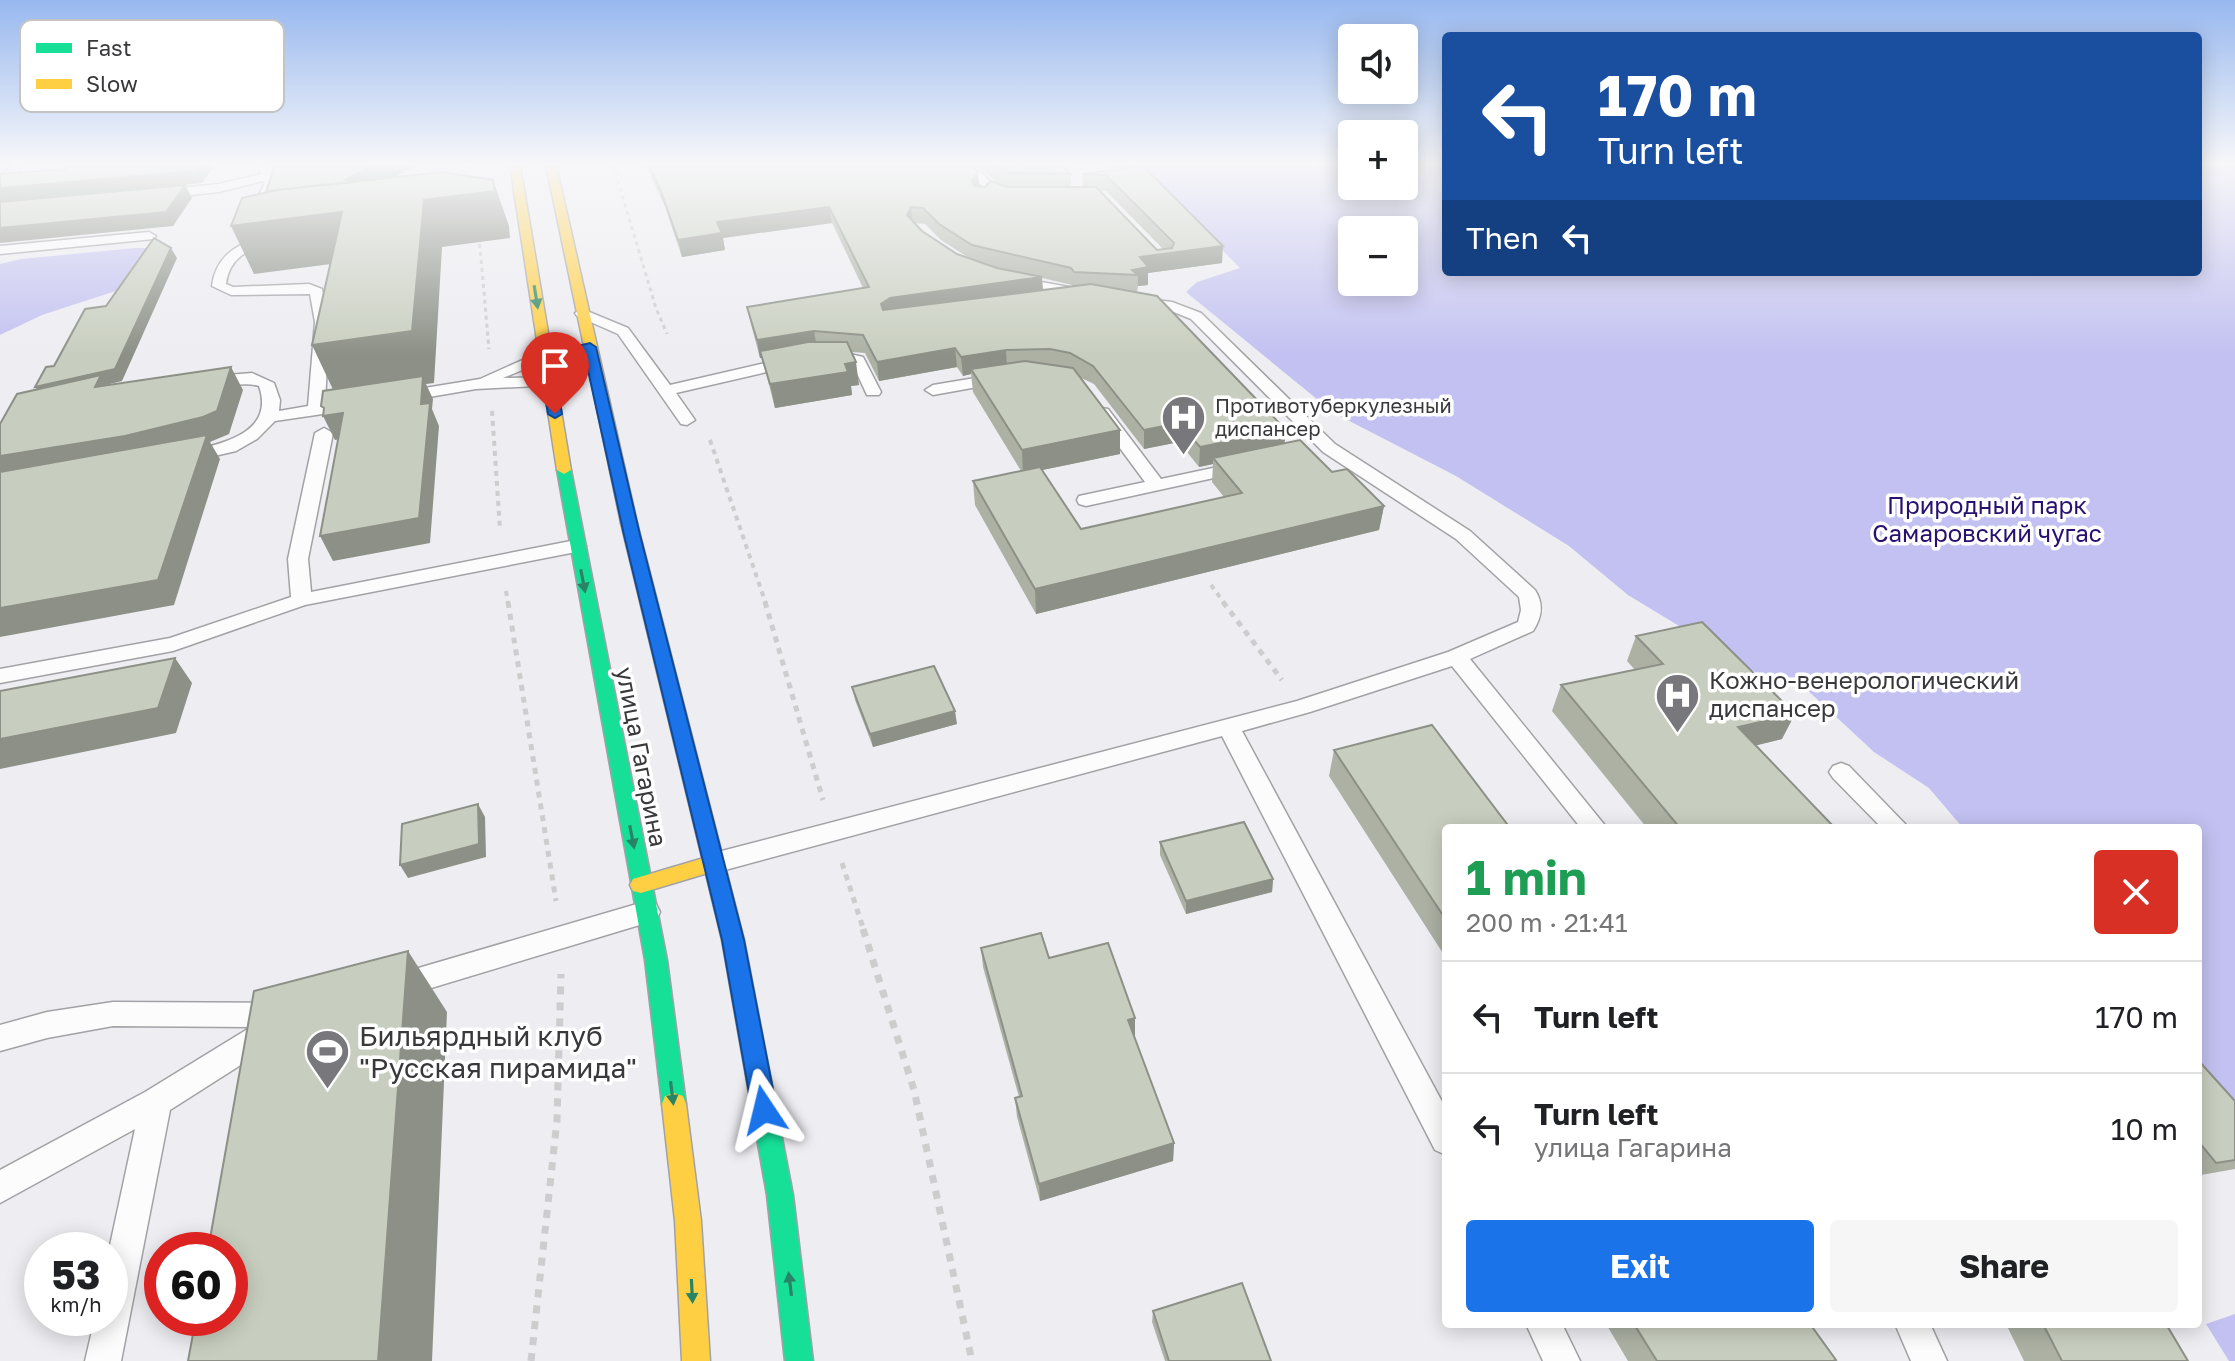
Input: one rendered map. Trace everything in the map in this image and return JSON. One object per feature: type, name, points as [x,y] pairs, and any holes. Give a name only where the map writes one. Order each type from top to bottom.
[{"type":"main road","name":"улица Гагарина","points":[[522,229],[567,351],[625,536],[733,940],[780,1195],[799,1361]]},
{"type":"main road","name":"улица Гагарина","points":[[564,229],[582,313],[567,351],[549,382],[583,545],[656,960],[688,1221],[696,1361]]},
{"type":"main road","points":[[644,898],[714,863]]},
{"type":"lane","points":[[258,229],[227,258],[219,286],[231,291],[309,288],[317,292],[322,322],[316,411]]},
{"type":"lane","points":[[227,258],[253,242],[260,229]]},
{"type":"lane","points":[[0,250],[149,236]]},
{"type":"lane","points":[[714,863],[1302,707],[1456,657],[1526,626],[1532,617],[1528,594],[1463,535],[1321,450],[1196,316],[1172,306],[997,277]]},
{"type":"lane","points":[[1029,303],[1104,297]]},
{"type":"lane","points":[[582,313],[623,331],[687,420]]},
{"type":"lane","points":[[476,384],[567,351]]},
{"type":"lane","points":[[666,391],[769,366],[841,355],[859,359],[873,392]]},
{"type":"lane","points":[[933,390],[1019,375]]},
{"type":"lane","points":[[193,382],[234,377],[266,383],[272,400],[270,417]]},
{"type":"lane","points":[[164,462],[230,447],[251,435],[270,417],[476,384],[549,382]]},
{"type":"lane","points":[[1090,397],[1157,485]]},
{"type":"lane","points":[[301,600],[298,559],[324,433]]},
{"type":"lane","points":[[1086,500],[1266,462]]},
{"type":"lane","points":[[0,676],[173,644],[301,600],[583,545]]},
{"type":"lane","points":[[1456,657],[1592,824]]},
{"type":"lane","points":[[1228,726],[1442,1132]]},
{"type":"lane","points":[[1841,772],[1893,824]]},
{"type":"lane","points":[[371,994],[644,898]]},
{"type":"lane","points":[[0,1038],[47,1025],[113,1014],[306,1013],[241,1047],[156,1102],[0,1187]]},
{"type":"lane","points":[[103,1361],[156,1102]]},
{"type":"lane","points":[[1545,1328],[1562,1361]]},
{"type":"lane","points":[[1914,1328],[1929,1361]]},
{"type":"path","points":[[632,229],[656,308],[690,387],[781,647],[826,811]]},
{"type":"path","points":[[1211,585],[1302,707]]},
{"type":"path","points":[[841,862],[914,1090],[972,1361]]},
{"type":"green space","name":"Природный парк Самаровский чугас","points":[[1201,229],[1338,229],[1338,296],[1418,296],[1418,229],[1442,229],[1442,276],[2202,276],[2202,229],[2235,229],[2235,1114],[2202,1076],[2202,824],[1960,824],[1929,788],[1874,752],[1803,686],[1755,672],[1628,595],[1569,546],[1456,476],[1334,413],[1186,292],[1197,282],[1240,268]]},
{"type":"green space","points":[[154,248],[131,286],[42,315],[0,335],[0,264],[21,259]]},
{"type":"green space","points":[[2235,1314],[2235,1361],[2229,1361],[2206,1324]]},
{"type":"building","points":[[338,229],[421,229],[412,331],[312,345]]},
{"type":"building","points":[[674,229],[720,229],[722,233],[678,240]]},
{"type":"building","points":[[840,229],[920,229],[957,254],[997,268],[1042,277],[890,298],[881,304],[883,310],[1091,284],[1157,296],[1286,430],[1200,447],[1179,423],[1144,430],[1093,366],[1070,353],[1050,349],[1006,350],[961,357],[955,348],[877,362],[863,335],[814,331],[757,340],[747,307],[869,287]]},
{"type":"building","points":[[946,229],[1136,229],[1157,250],[1172,248],[1174,243],[1160,229],[1206,229],[1223,246],[1140,257],[1148,267],[1132,270],[1138,275],[1074,272],[1071,268],[972,245]]},
{"type":"building","points":[[154,238],[171,248],[115,369],[35,387],[46,367],[54,366],[85,309],[106,306]]},
{"type":"building","points":[[808,342],[847,342],[856,362],[845,364],[848,372],[770,384],[760,351]]},
{"type":"building","points":[[1025,361],[1073,368],[1120,430],[1022,450],[971,369]]},
{"type":"building","points":[[231,367],[217,411],[203,417],[125,436],[0,456],[0,424],[17,394],[101,375],[95,387]]},
{"type":"building","points":[[423,376],[421,404],[430,403],[419,518],[320,536],[343,413],[323,416],[323,391]]},
{"type":"building","points":[[207,435],[158,580],[0,608],[0,472]]},
{"type":"building","points":[[1300,440],[1332,472],[1347,469],[1384,506],[1035,589],[973,481],[1040,467],[1081,529],[1242,493],[1213,458]]},
{"type":"building","points":[[1702,622],[1795,714],[1738,727],[1831,824],[1677,824],[1561,685],[1663,664],[1636,636]]},
{"type":"building","points":[[175,658],[158,708],[0,739],[0,691]]},
{"type":"building","points":[[934,666],[955,711],[870,734],[852,687]]},
{"type":"building","points":[[1432,725],[1507,824],[1442,824],[1442,914],[1334,750]]},
{"type":"building","points":[[478,804],[479,844],[400,865],[402,824]]},
{"type":"building","points":[[1244,822],[1273,879],[1186,901],[1160,842]]},
{"type":"building","points":[[1041,933],[1049,958],[1108,943],[1135,1018],[1128,1020],[1174,1143],[1039,1184],[1015,1098],[1022,1096],[981,948]]},
{"type":"building","points":[[408,951],[378,1361],[188,1361],[193,1336],[248,1336],[248,1232],[211,1232],[254,991]]},
{"type":"building","points":[[2202,1064],[2235,1101],[2235,1160],[2216,1163],[2202,1146]]},
{"type":"building","points":[[1242,1283],[1271,1361],[1169,1361],[1153,1311]]},
{"type":"building","points":[[1636,1328],[1813,1328],[1836,1360],[1833,1361],[1657,1361]]},
{"type":"building","points":[[2045,1328],[2168,1328],[2188,1361],[2062,1361]]},
{"type":"traffic: fast","points":[[564,470],[656,960],[674,1104]]},
{"type":"traffic: fast","points":[[629,523],[733,940],[780,1195],[799,1361]]},
{"type":"traffic: slow","points":[[525,229],[564,470]]},
{"type":"traffic: slow","points":[[565,229],[629,523]]},
{"type":"traffic: slow","points":[[641,885],[714,863]]},
{"type":"traffic: slow","points":[[674,1104],[688,1221],[696,1361]]},
{"type":"place","name":"Противотуберкулезный диспансер","points":[[1184,457]]},
{"type":"place","name":"Кожно-венерологический диспансер","points":[[1678,734]]},
{"type":"place","name":"Бильярдный клуб \"Русская пирамида\"","points":[[328,1091]]},
{"type":"route","points":[[555,414],[545,355],[590,347],[632,535],[733,940],[764,1110]]}]
